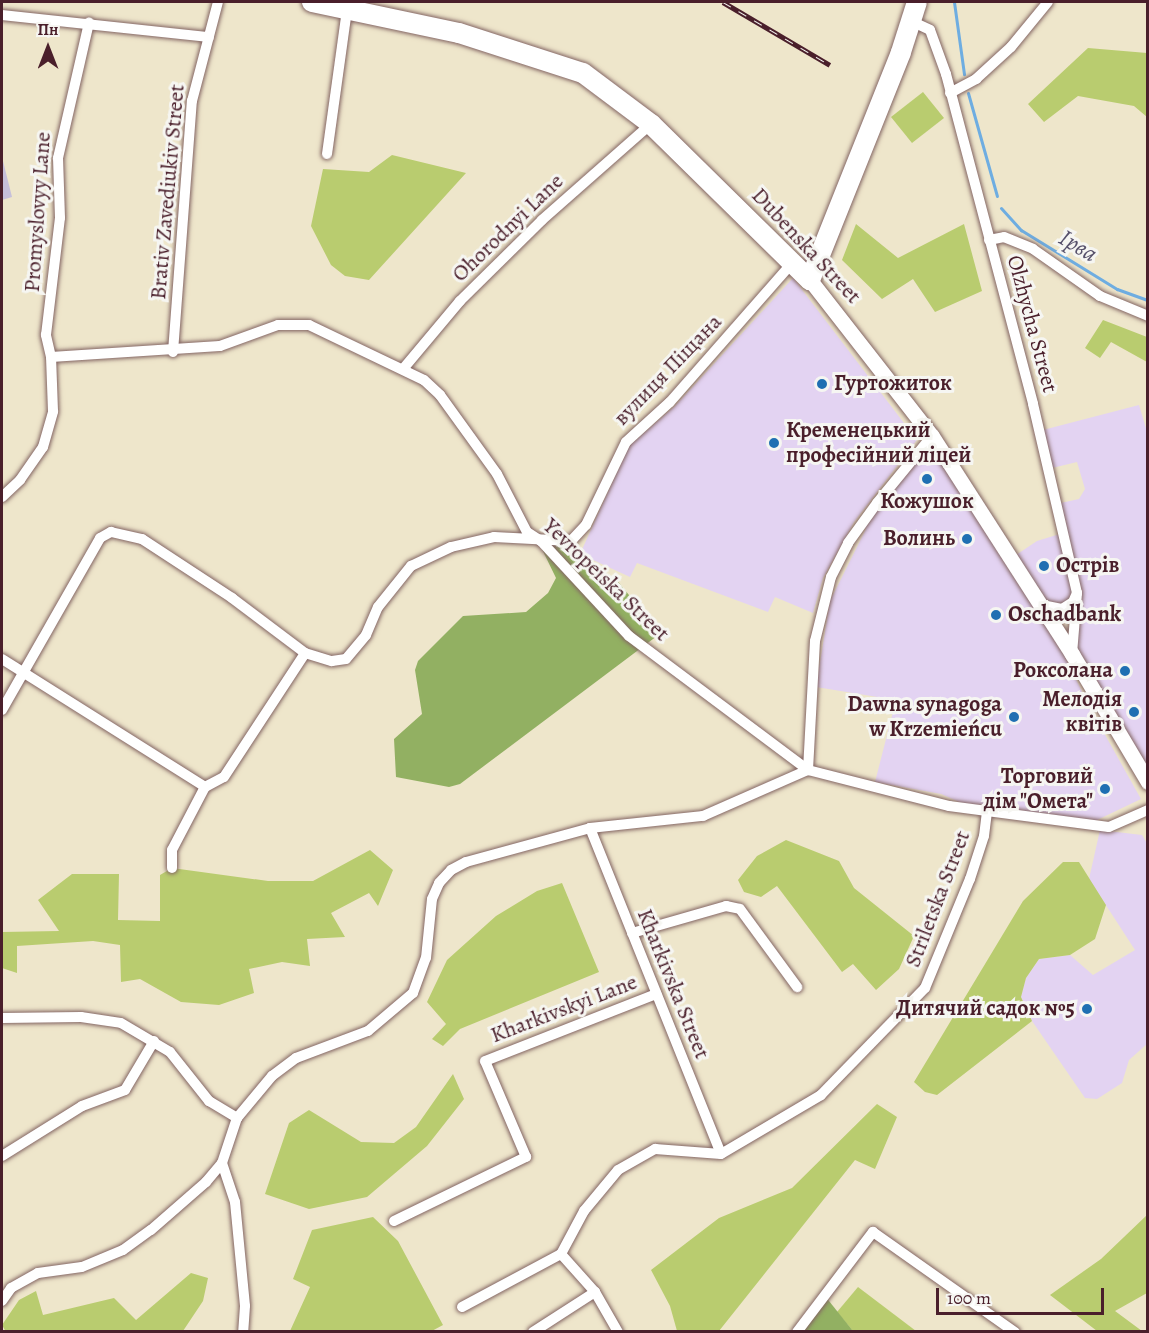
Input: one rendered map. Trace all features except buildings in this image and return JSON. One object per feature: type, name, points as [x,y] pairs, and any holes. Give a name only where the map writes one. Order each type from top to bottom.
[{"type":"highway","name":"Dubenska Street","points":[[312,2],[459,33],[550,59],[583,73],[651,124],[810,280]]},
{"type":"highway","points":[[810,280],[917,2]]},
{"type":"main road","name":"Dubenska Street","points":[[810,280],[932,436],[1072,654],[1148,782]]},
{"type":"street","name":"Brativ Zavediukiv Street","points":[[173,352],[192,101],[218,2]]},
{"type":"street","points":[[950,93],[976,79],[1011,47],[1048,2]]},
{"type":"street","points":[[327,154],[347,9]]},
{"type":"street","points":[[2,15],[209,37]]},
{"type":"street","name":"Olzhycha Street","points":[[911,21],[930,30],[950,93],[1033,404],[1077,593],[1072,654]]},
{"type":"street","name":"Promyslovyy Lane","points":[[2,497],[20,480],[43,447],[52,411],[51,357],[46,335],[60,218],[60,138],[89,23]]},
{"type":"street","name":"Ohorodnyi Lane","points":[[403,369],[493,268],[651,124]]},
{"type":"street","points":[[989,240],[1004,237],[1033,249],[1100,296],[1148,316]]},
{"type":"street","name":"вулиця Піщана","points":[[23,672],[100,537],[111,532],[142,539],[232,598],[305,652],[332,662],[346,659],[366,635],[378,606],[411,566],[451,547],[494,537],[541,542],[571,541],[586,525],[626,442],[670,402],[793,262]]},
{"type":"street","name":"Yevropeiska Street","points":[[51,357],[173,352],[220,346],[278,325],[309,325],[403,369],[440,395],[497,474],[527,532],[541,542],[629,636],[808,771],[987,812],[1109,827],[1148,810]]},
{"type":"street","points":[[2,1301],[11,1288],[38,1273],[82,1267],[123,1250],[206,1182],[222,1163],[237,1118],[272,1076],[296,1058],[368,1031],[412,993],[426,958],[432,899],[439,882],[451,870],[466,862],[590,828],[703,816],[808,771],[815,640],[831,577],[867,517],[932,436]]},
{"type":"street","points":[[1040,603],[1047,609],[1062,609],[1073,602],[1077,593]]},
{"type":"street","points":[[172,868],[172,850],[205,787],[224,777],[305,652]]},
{"type":"street","points":[[2,659],[205,787]]},
{"type":"street","points":[[2,710],[23,672]]},
{"type":"street","name":"Striletska Street","points":[[721,1154],[821,1095],[925,988],[970,879],[984,836],[987,812]]},
{"type":"street","name":"Kharkivska Street","points":[[590,828],[721,1154]]},
{"type":"street","points":[[632,933],[726,906],[740,909],[797,987]]},
{"type":"street","name":"Kharkivskyi Lane","points":[[394,1221],[526,1157],[485,1061],[657,994]]},
{"type":"street","points":[[2,1018],[98,1018],[121,1023],[170,1052],[209,1101],[237,1118]]},
{"type":"street","points":[[2,1156],[82,1106],[125,1090],[154,1041]]},
{"type":"street","points":[[462,1307],[561,1254],[584,1211],[618,1170],[655,1149],[721,1154]]},
{"type":"street","points":[[222,1163],[235,1202],[245,1306],[243,1332]]},
{"type":"street","points":[[797,1332],[873,1232],[1015,1332]]},
{"type":"street","points":[[561,1254],[595,1292],[618,1332]]},
{"type":"street","points":[[533,1332],[595,1292]]},
{"type":"shaded area","points":[[2,157],[12,197],[2,200]]},
{"type":"shaded area","name":"Кременецький професійний ліцей","points":[[793,278],[917,440],[854,522],[823,578],[813,613],[775,597],[768,612],[637,563],[630,577],[580,554],[629,446],[675,406]]},
{"type":"shaded area","points":[[1139,405],[1148,435],[1147,782],[1072,654],[1077,609],[1040,605],[1090,708],[1141,799],[1095,821],[964,804],[941,794],[875,782],[896,700],[816,687],[830,601],[866,529],[862,524],[932,436],[1010,559],[1037,541],[1063,533],[1056,504],[1079,499],[1085,489],[1077,462],[1048,469],[1039,431]]},
{"type":"shaded area","name":"Дитячий садок №5","points":[[1100,830],[1142,835],[1148,845],[1147,1044],[1129,1060],[1122,1083],[1097,1099],[1085,1098],[1032,1021],[1021,997],[1026,978],[1039,959],[1070,955],[1093,975],[1135,950],[1089,879]]},
{"type":"green space","points":[[1088,48],[1147,53],[1147,117],[1134,106],[1078,96],[1044,122],[1028,104]]},
{"type":"green space","points":[[923,92],[944,118],[912,143],[891,117]]},
{"type":"green space","points":[[392,155],[466,173],[369,280],[345,276],[331,265],[311,226],[323,169],[369,172]]},
{"type":"green space","points":[[856,224],[898,258],[964,224],[982,291],[935,312],[913,279],[882,299],[842,260]]},
{"type":"green space","points":[[1103,320],[1147,337],[1147,362],[1111,342],[1100,358],[1085,348]]},
{"type":"green space","points":[[538,541],[576,542],[581,561],[615,578],[656,628],[657,636],[460,784],[449,787],[396,777],[394,739],[422,714],[415,670],[418,661],[463,616],[526,612],[548,593],[556,578]]},
{"type":"green space","points":[[786,840],[839,861],[854,888],[914,936],[899,969],[876,990],[853,964],[842,972],[777,886],[761,897],[744,892],[738,880],[757,856]]},
{"type":"green space","points":[[370,850],[393,870],[378,906],[369,893],[331,913],[345,937],[307,939],[310,966],[282,962],[249,969],[254,993],[219,1005],[181,1002],[140,979],[121,982],[120,945],[93,941],[17,946],[17,973],[2,968],[2,932],[59,931],[38,900],[72,874],[119,874],[118,920],[160,921],[160,875],[172,868],[268,881],[313,881]]},
{"type":"green space","points":[[1063,862],[1079,862],[1106,905],[1095,939],[1070,955],[1039,959],[1026,978],[1021,997],[1032,1021],[937,1095],[925,1092],[914,1082],[1023,901]]},
{"type":"green space","points":[[562,883],[599,972],[460,1029],[443,1046],[432,1039],[446,1024],[427,1002],[447,960],[496,916],[537,891]]},
{"type":"green space","points":[[453,1074],[464,1099],[427,1146],[367,1197],[309,1209],[265,1194],[289,1123],[309,1110],[361,1142],[394,1143],[416,1127]]},
{"type":"green space","points":[[877,1104],[897,1117],[875,1169],[855,1160],[719,1331],[677,1331],[670,1306],[651,1270],[719,1218],[792,1188]]},
{"type":"green space","points":[[1147,1215],[1147,1293],[1115,1311],[1142,1331],[1097,1331],[1050,1295],[1101,1259]]},
{"type":"green space","points":[[373,1217],[398,1241],[443,1325],[430,1332],[290,1331],[310,1287],[293,1279],[312,1230]]},
{"type":"green space","points":[[191,1273],[208,1278],[203,1301],[183,1331],[6,1332],[2,1325],[19,1300],[36,1291],[43,1315],[114,1298],[136,1320]]},
{"type":"green space","points":[[858,1287],[916,1331],[853,1331],[837,1312]]},
{"type":"green space","points":[[825,1296],[853,1331],[797,1332]]},
{"type":"waterway","name":"Ірва","points":[[954,2],[964,74]]},
{"type":"waterway","name":"Ірва","points":[[968,93],[997,196]]},
{"type":"waterway","name":"Ірва","points":[[1001,208],[1021,230],[1117,289],[1148,300]]},
{"type":"railway","points":[[723,2],[830,65]]},
{"type":"place","name":"Гуртожиток","points":[[822,384]]},
{"type":"place","name":"Кременецький професійний ліцей","points":[[774,443]]},
{"type":"place","name":"Кожушок","points":[[927,479]]},
{"type":"place","name":"Волинь","points":[[967,539]]},
{"type":"place","name":"Острів","points":[[1044,566]]},
{"type":"place","name":"Oschadbank","points":[[996,615]]},
{"type":"place","name":"Роксолана","points":[[1125,671]]},
{"type":"place","name":"Мелодія квітів","points":[[1134,712]]},
{"type":"place","name":"Dawna synagoga w Krzemieńcu","points":[[1014,717]]},
{"type":"place","name":"Торговий дім \"Омета\"","points":[[1105,789]]},
{"type":"place","name":"Дитячий садок №5","points":[[1087,1009]]}]
